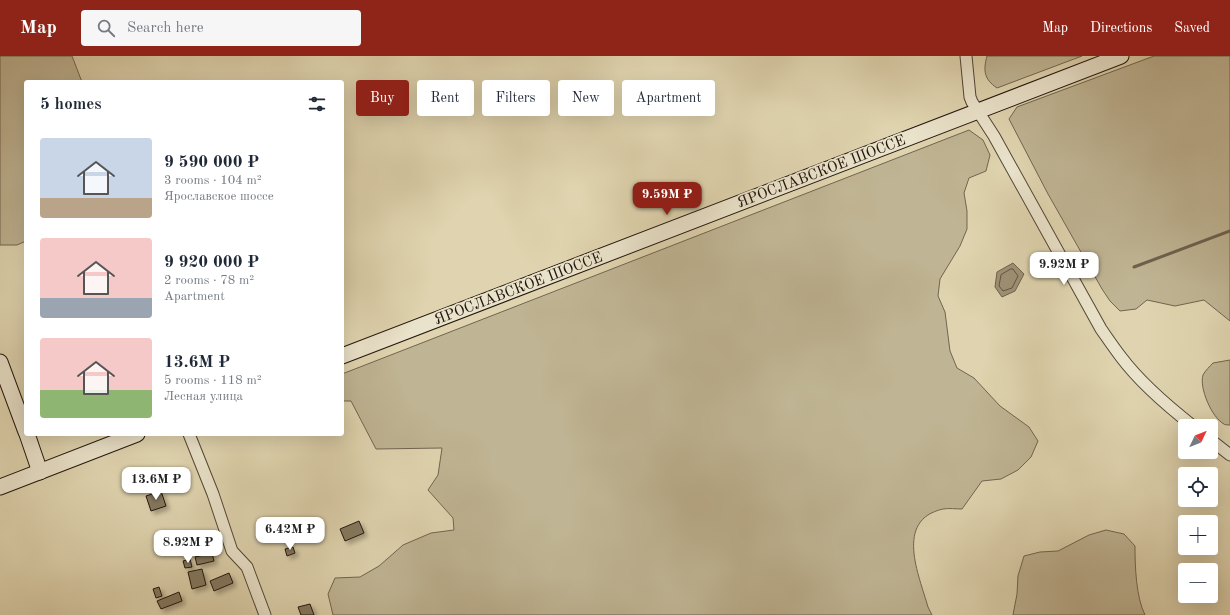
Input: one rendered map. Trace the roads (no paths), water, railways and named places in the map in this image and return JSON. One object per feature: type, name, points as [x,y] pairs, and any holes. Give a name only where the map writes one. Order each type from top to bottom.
[{"type":"main road","name":"ЯРОСЛАВСКОЕ ШОССЕ","points":[[344,355],[1121,56]]},
{"type":"main road","points":[[0,362],[4,384],[24,429]]},
{"type":"main road","points":[[27,436],[40,472]]},
{"type":"main road","points":[[0,487],[132,436]]},
{"type":"street","points":[[966,56],[970,97],[994,136],[1101,329],[1122,358],[1136,374],[1184,419]]},
{"type":"street","points":[[190,436],[213,494],[232,551],[247,567],[265,615]]},
{"type":"street","points":[[1218,446],[1230,455]]},
{"type":"water","points":[[1013,263],[1024,274],[1015,291],[1002,297],[995,287],[997,272]]},
{"type":"waterway","points":[[1134,267],[1230,231]]}]
